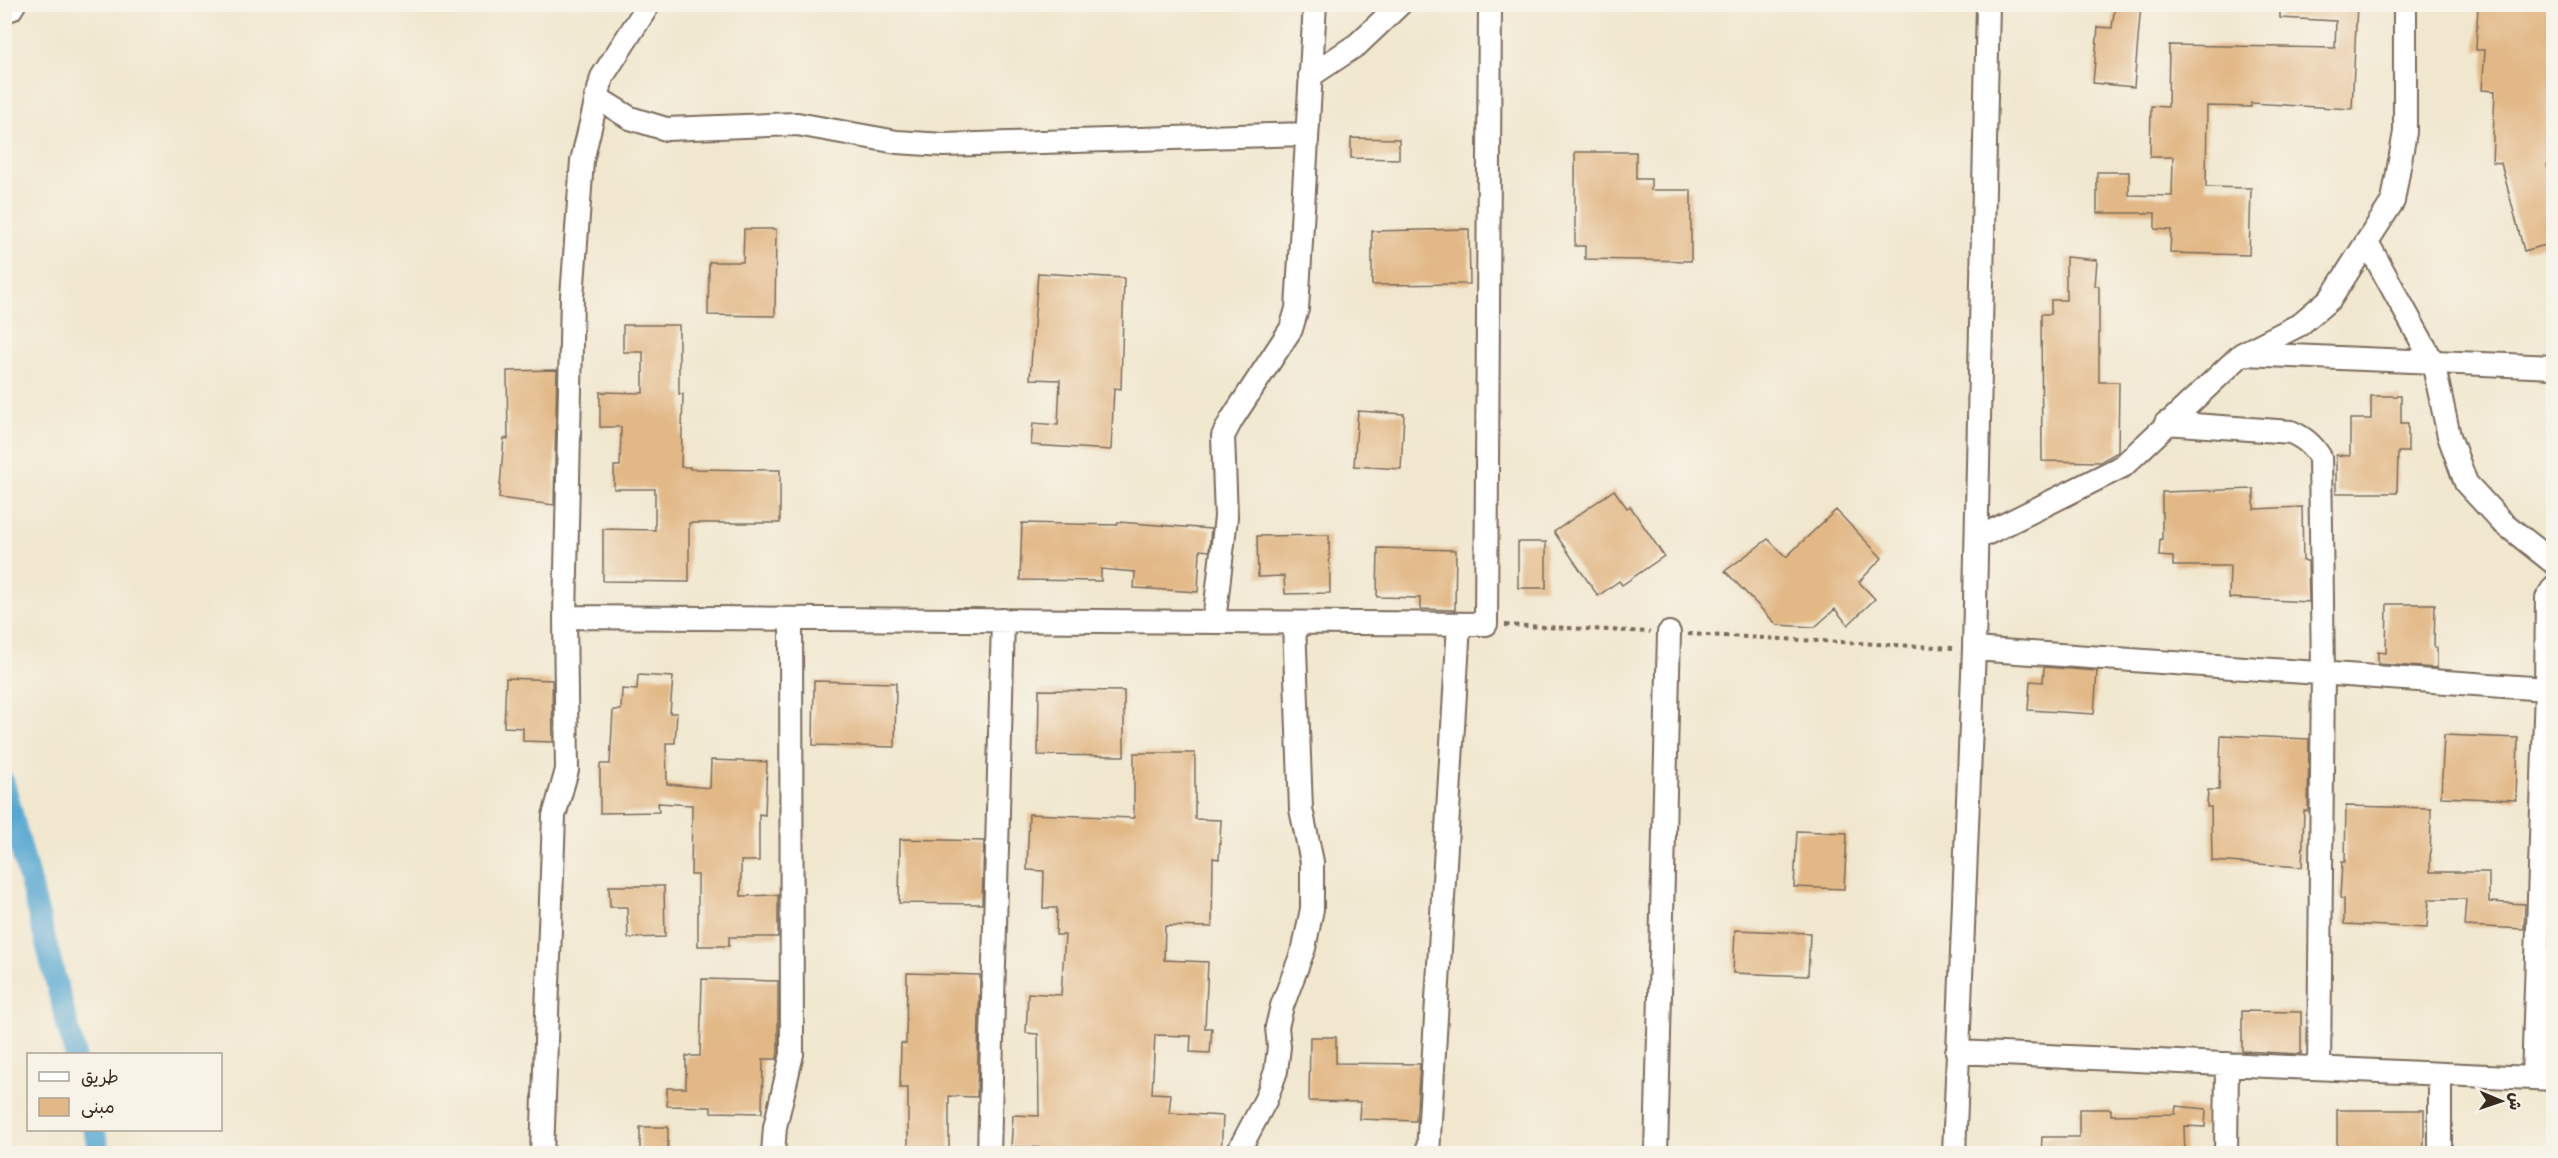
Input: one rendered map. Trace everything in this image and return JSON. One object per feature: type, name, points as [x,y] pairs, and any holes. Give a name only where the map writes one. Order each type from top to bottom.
[{"type":"street","points":[[4,11],[11,9],[14,4]]},
{"type":"street","points":[[542,1154],[554,816],[567,770],[565,617],[575,226],[582,161],[602,77],[649,4]]},
{"type":"street","points":[[1214,622],[1226,517],[1223,436],[1292,329],[1297,309],[1315,4]]},
{"type":"street","points":[[1310,76],[1358,44],[1400,4]]},
{"type":"street","points":[[565,617],[1486,624],[1490,4]]},
{"type":"street","points":[[1954,1154],[1974,649],[1988,4]]},
{"type":"street","points":[[1977,538],[2123,466],[2166,423],[2242,354],[2299,325],[2331,298],[2393,201],[2405,132],[2404,4]]},
{"type":"street","points":[[596,97],[630,118],[666,129],[797,124],[887,141],[944,145],[1306,134]]},
{"type":"street","points":[[2367,242],[2433,362],[2450,436],[2466,483],[2501,521],[2553,563]]},
{"type":"street","points":[[2242,354],[2553,367]]},
{"type":"street","points":[[2166,423],[2291,432],[2304,438],[2314,447],[2320,457],[2323,673],[2319,1068]]},
{"type":"street","points":[[1958,1052],[2543,1079],[2547,598],[2553,587]]},
{"type":"street","points":[[773,1154],[775,1127],[792,1053],[791,619]]},
{"type":"street","points":[[989,1154],[1003,621]]},
{"type":"street","points":[[1237,1154],[1266,1100],[1276,1071],[1279,1047],[1277,1027],[1282,1006],[1304,948],[1312,909],[1312,862],[1301,809],[1294,622]]},
{"type":"street","points":[[1428,1154],[1459,624]]},
{"type":"street","points":[[1656,1154],[1669,633]]},
{"type":"street","points":[[1974,649],[2546,689]]},
{"type":"street","points":[[2226,1154],[2227,1064]]},
{"type":"street","points":[[2440,1074],[2440,1154]]},
{"type":"path","points":[[1486,624],[1974,649]]},
{"type":"building","points":[[2115,4],[2141,4],[2134,87],[2093,83],[2098,27],[2112,28]]},
{"type":"building","points":[[2280,4],[2357,4],[2352,109],[2251,103],[2251,107],[2207,106],[2206,187],[2251,188],[2249,255],[2170,253],[2171,230],[2155,229],[2155,213],[2097,213],[2097,172],[2129,172],[2129,195],[2172,196],[2173,157],[2150,157],[2151,106],[2168,107],[2169,45],[2335,48],[2336,21],[2280,18]]},
{"type":"building","points":[[2478,4],[2553,4],[2553,165],[2547,165],[2553,189],[2553,243],[2524,251],[2501,163],[2492,162],[2495,91],[2482,90],[2485,50],[2476,50]]},
{"type":"building","points":[[1351,138],[1399,139],[1399,159],[1351,158]]},
{"type":"building","points":[[1575,152],[1636,152],[1636,179],[1651,179],[1651,190],[1691,190],[1691,261],[1585,259],[1585,246],[1575,246]]},
{"type":"building","points":[[744,229],[776,229],[775,316],[708,315],[709,262],[743,262]]},
{"type":"building","points":[[1469,229],[1470,284],[1372,285],[1372,231]]},
{"type":"building","points":[[2066,257],[2097,260],[2095,286],[2099,286],[2099,382],[2119,382],[2118,452],[2100,462],[2042,461],[2041,314],[2051,314],[2051,300],[2066,300]]},
{"type":"building","points":[[1038,273],[1124,278],[1121,389],[1114,388],[1111,450],[1031,445],[1033,423],[1058,425],[1060,380],[1030,379]]},
{"type":"building","points":[[623,325],[679,325],[679,394],[683,394],[681,467],[780,470],[780,523],[689,523],[689,582],[603,581],[603,529],[655,530],[655,489],[614,489],[614,466],[620,466],[621,427],[600,427],[600,392],[643,393],[643,352],[623,352]]},
{"type":"building","points":[[557,370],[554,505],[499,498],[504,438],[508,439],[507,371]]},
{"type":"building","points":[[2371,396],[2401,396],[2401,423],[2408,423],[2408,452],[2398,452],[2397,493],[2336,493],[2336,455],[2350,456],[2350,419],[2371,419]]},
{"type":"building","points":[[1358,411],[1404,414],[1401,469],[1354,466]]},
{"type":"building","points":[[2254,489],[2254,509],[2302,507],[2303,561],[2308,561],[2309,602],[2229,598],[2230,566],[2173,566],[2173,557],[2159,556],[2160,539],[2162,539],[2162,492]]},
{"type":"building","points":[[1614,490],[1627,508],[1630,506],[1664,556],[1622,585],[1619,581],[1598,596],[1554,532]]},
{"type":"building","points":[[1836,510],[1882,558],[1859,582],[1875,599],[1848,625],[1835,609],[1815,627],[1777,625],[1725,571],[1768,539],[1786,557]]},
{"type":"building","points":[[1118,522],[1211,529],[1209,551],[1200,550],[1198,592],[1134,588],[1135,572],[1101,569],[1101,581],[1020,580],[1022,523],[1117,525]]},
{"type":"building","points":[[1329,535],[1330,593],[1285,594],[1284,576],[1258,577],[1257,536]]},
{"type":"building","points":[[1518,542],[1546,542],[1546,588],[1518,588]]},
{"type":"building","points":[[1378,548],[1456,550],[1455,610],[1420,609],[1420,598],[1377,597]]},
{"type":"building","points":[[2387,604],[2435,604],[2434,648],[2437,648],[2437,668],[2378,664],[2378,652],[2386,653]]},
{"type":"building","points":[[2044,667],[2097,671],[2094,714],[2028,710],[2030,681],[2043,682]]},
{"type":"building","points":[[638,675],[673,677],[670,713],[677,713],[675,743],[666,743],[667,784],[710,788],[711,760],[767,762],[765,815],[759,814],[759,861],[741,861],[741,896],[778,895],[778,937],[729,937],[729,946],[698,946],[698,875],[691,875],[692,805],[658,803],[659,812],[600,813],[600,764],[610,764],[613,710],[621,710],[622,689],[637,690]]},
{"type":"building","points":[[506,678],[552,680],[553,742],[523,741],[523,728],[504,727]]},
{"type":"building","points":[[814,681],[896,683],[895,747],[813,745]]},
{"type":"building","points":[[1039,690],[1124,691],[1124,756],[1038,755]]},
{"type":"building","points":[[2221,735],[2309,739],[2308,811],[2304,811],[2302,867],[2212,861],[2211,807],[2207,807],[2208,790],[2219,790]]},
{"type":"building","points":[[2444,735],[2518,738],[2516,800],[2441,797]]},
{"type":"building","points":[[1134,753],[1195,753],[1195,819],[1221,820],[1219,859],[1213,858],[1212,927],[1165,926],[1164,960],[1208,962],[1205,1028],[1212,1028],[1210,1053],[1190,1052],[1191,1036],[1155,1035],[1152,1093],[1171,1094],[1169,1113],[1223,1116],[1221,1154],[1140,1154],[1140,1151],[1107,1149],[1011,1147],[1013,1115],[1039,1116],[1038,1034],[1026,1033],[1028,993],[1061,995],[1065,935],[1056,935],[1057,908],[1043,908],[1044,871],[1027,870],[1029,814],[1134,818]]},
{"type":"building","points":[[2346,806],[2431,808],[2430,872],[2489,872],[2489,902],[2525,904],[2524,929],[2464,926],[2466,899],[2429,899],[2427,928],[2344,924],[2344,899],[2340,898],[2342,862],[2345,862]]},
{"type":"building","points":[[1797,831],[1847,833],[1844,889],[1794,887]]},
{"type":"building","points":[[900,839],[984,841],[982,904],[899,903]]},
{"type":"building","points":[[609,886],[664,886],[665,937],[628,938],[627,907],[610,907]]},
{"type":"building","points":[[1735,930],[1810,933],[1808,976],[1733,973]]},
{"type":"building","points":[[907,973],[980,975],[977,1097],[949,1096],[949,1154],[908,1154],[908,1088],[900,1088],[901,1043],[906,1044]]},
{"type":"building","points":[[702,979],[778,981],[778,1052],[777,1059],[763,1059],[762,1113],[711,1112],[711,1107],[667,1106],[667,1088],[686,1088],[686,1056],[700,1056]]},
{"type":"building","points":[[2242,1011],[2301,1012],[2301,1054],[2242,1051]]},
{"type":"building","points":[[1310,1037],[1336,1037],[1336,1063],[1420,1064],[1416,1121],[1359,1119],[1360,1102],[1309,1101]]},
{"type":"building","points":[[2176,1106],[2206,1109],[2205,1127],[2184,1126],[2185,1154],[2041,1154],[2042,1137],[2079,1137],[2079,1109],[2111,1109],[2111,1115],[2175,1114]]},
{"type":"building","points":[[2337,1110],[2424,1110],[2424,1154],[2337,1154]]},
{"type":"building","points":[[640,1127],[668,1127],[668,1154],[640,1154]]},
{"type":"waterway","points":[[4,783],[75,1053]]},
{"type":"waterway","points":[[94,1131],[100,1154]]}]
